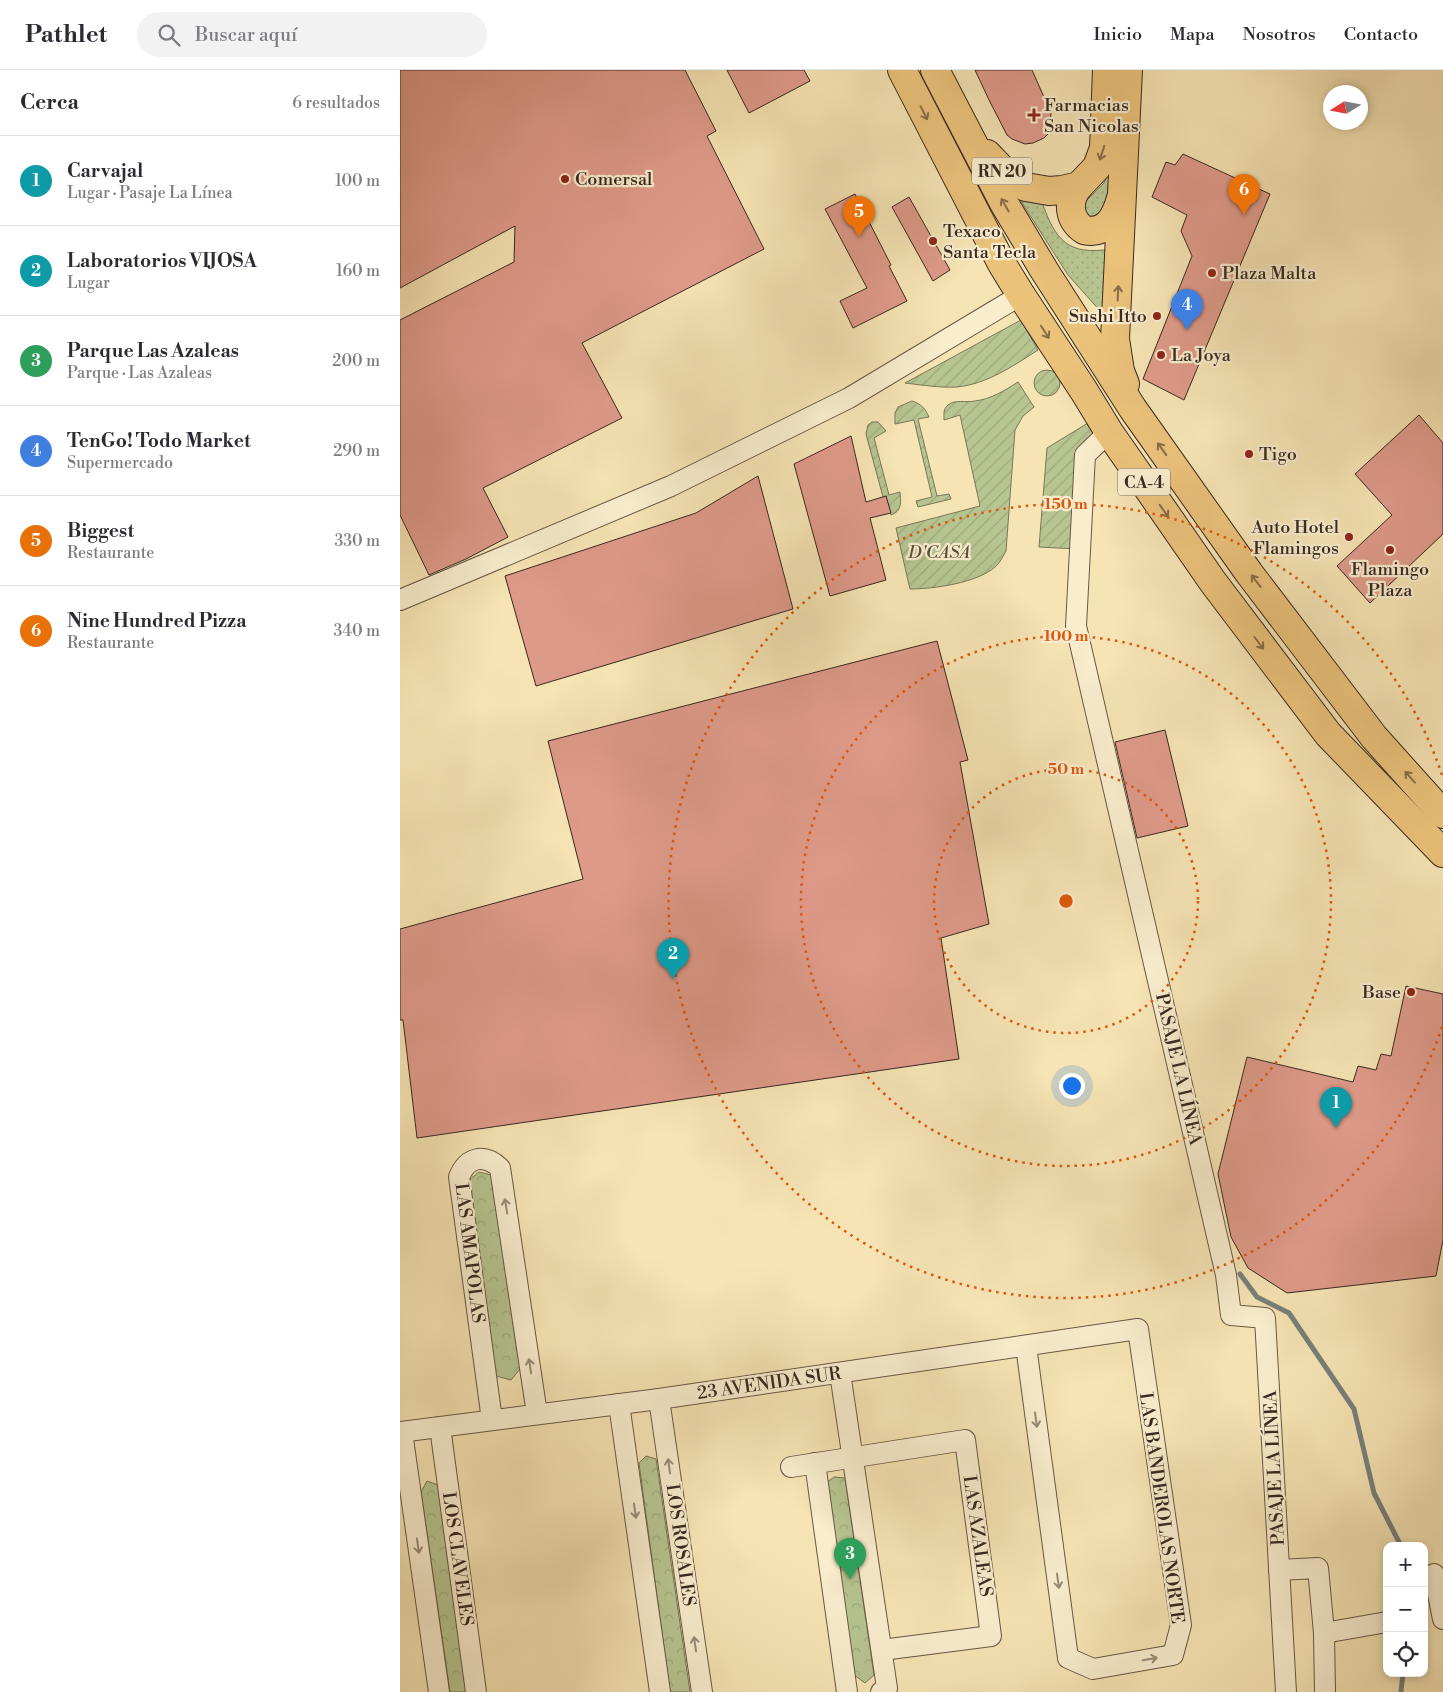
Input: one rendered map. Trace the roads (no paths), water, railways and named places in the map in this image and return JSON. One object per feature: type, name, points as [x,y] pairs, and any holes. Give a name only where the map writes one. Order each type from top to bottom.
[{"type":"highway","name":"CA-4","points":[[902,70],[1002,264],[1109,432],[1213,582],[1328,734],[1443,853]]},
{"type":"highway","name":"CA-4","points":[[935,70],[1004,203],[1044,270],[1134,409],[1244,565],[1374,737],[1443,814]]},
{"type":"highway","points":[[1107,70],[1104,148],[1097,167],[1079,186],[1071,199],[1071,210],[1077,224],[1088,231],[1108,225],[1115,215],[1123,192]]},
{"type":"highway","points":[[1128,70],[1115,339],[1120,371],[1134,409]]},
{"type":"highway","name":"RN 20","points":[[952,104],[996,166],[1015,182],[1039,190],[1062,190],[1079,186]]},
{"type":"street","points":[[400,600],[680,481],[849,398],[1021,295]]},
{"type":"street","name":"PASAJE LA LÍNEA","points":[[1109,432],[1085,455],[1076,626],[1226,1275],[1231,1315],[1265,1318],[1286,1692]]},
{"type":"street","name":"LAS AMAPOLAS","points":[[492,1420],[459,1177],[467,1164],[480,1158],[494,1162],[500,1168],[537,1414]]},
{"type":"street","name":"23 AVENIDA SUR","points":[[401,1432],[659,1399],[1138,1328]]},
{"type":"street","name":"LAS BANDEROLAS NORTE","points":[[1026,1346],[1068,1658],[1093,1669],[1173,1654],[1181,1625],[1138,1328]]},
{"type":"street","points":[[840,1373],[887,1688],[881,1692]]},
{"type":"street","name":"LOS ROSALES","points":[[659,1399],[702,1692]]},
{"type":"street","points":[[619,1404],[660,1692]]},
{"type":"street","name":"LOS CLAVELES","points":[[440,1427],[476,1692]]},
{"type":"street","points":[[401,1432],[439,1692]]},
{"type":"street","name":"LAS AZALEAS","points":[[791,1467],[965,1440],[991,1636],[882,1650]]},
{"type":"street","points":[[815,1463],[847,1692]]},
{"type":"street","points":[[1279,1570],[1318,1568],[1324,1633],[1325,1692]]},
{"type":"street","points":[[1434,1574],[1436,1615]]},
{"type":"street","points":[[1324,1633],[1383,1623]]},
{"type":"waterway","points":[[1240,1274],[1257,1297],[1289,1313],[1354,1409],[1374,1493],[1399,1542]]},
{"type":"waterway","points":[[1401,1692],[1403,1677]]},
{"type":"place","name":"Farmacias San Nicolas","points":[[1034,115]]},
{"type":"place","name":"Comersal","points":[[565,179]]},
{"type":"place","name":"Nine Hundred Pizza","points":[[1244,215]]},
{"type":"place","name":"Biggest","points":[[859,237]]},
{"type":"place","name":"Texaco Santa Tecla","points":[[933,241]]},
{"type":"place","name":"Plaza Malta","points":[[1212,273]]},
{"type":"place","name":"Sushi Itto","points":[[1157,316]]},
{"type":"place","name":"TenGo! Todo Market","points":[[1187,330]]},
{"type":"place","name":"La Joya","points":[[1161,355]]},
{"type":"place","name":"Tigo","points":[[1249,454]]},
{"type":"place","name":"Auto Hotel Flamingos","points":[[1349,537]]},
{"type":"place","name":"Flamingo Plaza","points":[[1390,550]]},
{"type":"place","name":"Laboratorios VIJOSA","points":[[673,979]]},
{"type":"place","name":"Base","points":[[1411,992]]},
{"type":"place","name":"Carvajal","points":[[1336,1128]]},
{"type":"place","name":"Parque Las Azaleas","points":[[850,1579]]},
{"type":"park label","name":"D'CASA","points":[[939,552]]}]
